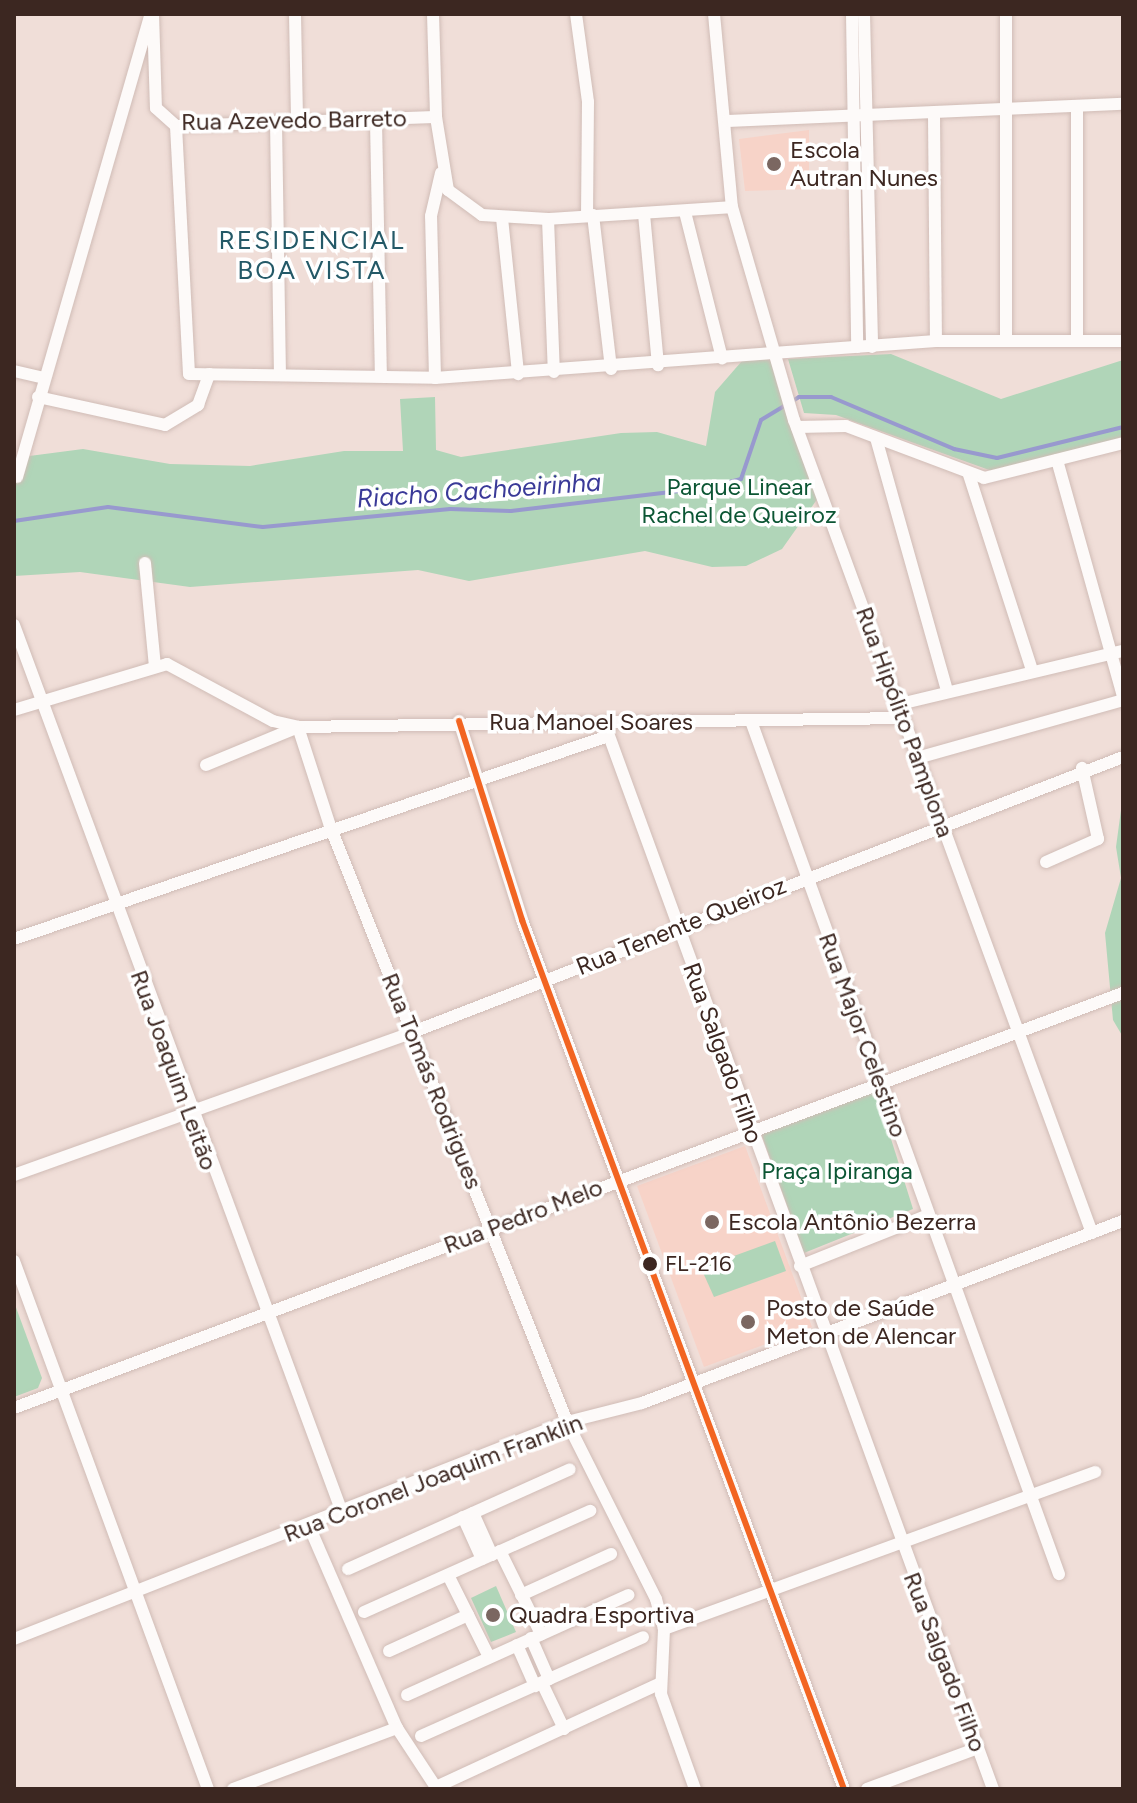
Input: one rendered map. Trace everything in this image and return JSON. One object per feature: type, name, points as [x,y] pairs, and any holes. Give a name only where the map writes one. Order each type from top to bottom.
[{"type":"street","points":[[152,14],[156,108],[172,124],[184,367],[209,374],[280,371],[435,378],[611,369],[776,350],[936,341],[1123,341]]},
{"type":"street","points":[[17,477],[152,14]]},
{"type":"street","points":[[295,14],[297,122]]},
{"type":"street","points":[[433,14],[436,117]]},
{"type":"street","points":[[576,14],[588,102],[590,216],[611,369]]},
{"type":"street","name":"Rua Hipólito Pamplona","points":[[714,14],[720,113],[728,121],[732,207],[796,424],[1092,1233]]},
{"type":"street","points":[[852,14],[857,347]]},
{"type":"street","points":[[865,14],[872,347]]},
{"type":"street","points":[[1006,14],[1010,112],[1006,341]]},
{"type":"street","points":[[728,121],[868,119],[1123,104]]},
{"type":"street","points":[[1077,108],[1077,341]]},
{"type":"street","points":[[934,116],[936,341]]},
{"type":"street","name":"Rua Azevedo Barreto","points":[[172,124],[376,121],[436,117],[441,173]]},
{"type":"street","points":[[376,121],[381,376]]},
{"type":"street","points":[[276,122],[280,371]]},
{"type":"street","points":[[441,173],[457,202],[502,218],[548,219],[732,207]]},
{"type":"street","points":[[435,378],[431,216],[441,173]]},
{"type":"street","points":[[685,212],[722,358]]},
{"type":"street","points":[[644,214],[658,365]]},
{"type":"street","points":[[502,218],[518,374]]},
{"type":"street","points":[[548,219],[554,372]]},
{"type":"street","points":[[14,371],[44,378]]},
{"type":"street","points":[[38,397],[165,425],[198,405],[209,374]]},
{"type":"street","points":[[796,424],[836,425],[969,475],[995,477],[1123,443]]},
{"type":"street","points":[[876,438],[947,691]]},
{"type":"street","points":[[917,758],[1123,698],[1118,652],[1057,460]]},
{"type":"street","points":[[969,475],[1032,670]]},
{"type":"street","points":[[14,710],[155,666],[145,563]]},
{"type":"street","name":"Rua Joaquim Leitão","points":[[14,625],[189,1113],[342,1512]]},
{"type":"street","points":[[900,704],[1032,670],[1118,652]]},
{"type":"street","name":"Rua Manoel Soares","points":[[155,666],[175,665],[273,721],[298,727],[459,721],[904,718]]},
{"type":"street","points":[[459,721],[544,980],[844,1789]]},
{"type":"street","name":"Rua Major Celestino","points":[[751,721],[1059,1574]]},
{"type":"street","name":"Rua Salgado Filho","points":[[604,722],[824,1336],[993,1789]]},
{"type":"street","points":[[206,765],[298,727]]},
{"type":"street","name":"Rua Tomás Rodrigues","points":[[298,727],[330,826],[567,1422],[664,1629]]},
{"type":"street","points":[[14,939],[330,826],[477,781],[608,736]]},
{"type":"street","name":"Rua Tenente Queiroz","points":[[14,1175],[413,1032],[1082,768],[1123,757]]},
{"type":"street","points":[[1046,862],[1098,839],[1082,768]]},
{"type":"street","name":"Rua Pedro Melo","points":[[14,1408],[265,1316],[619,1179],[881,1085],[1123,993]]},
{"type":"street","points":[[800,1266],[928,1215]]},
{"type":"street","name":"Rua Coronel Joaquim Franklin","points":[[14,1639],[309,1526],[567,1422],[695,1382],[955,1289],[1123,1221]]},
{"type":"street","points":[[14,1261],[208,1789]]},
{"type":"street","points":[[348,1569],[570,1469]]},
{"type":"street","points":[[695,1789],[659,1684],[664,1629],[1095,1472]]},
{"type":"street","points":[[364,1612],[590,1511]]},
{"type":"street","points":[[468,1515],[521,1595],[536,1636],[542,1683]]},
{"type":"street","points":[[309,1526],[397,1728],[437,1788],[659,1684]]},
{"type":"street","points":[[521,1595],[611,1554]]},
{"type":"street","points":[[448,1575],[489,1657]]},
{"type":"street","points":[[407,1695],[628,1595]]},
{"type":"street","points":[[389,1651],[468,1615]]},
{"type":"street","points":[[421,1736],[643,1637]]},
{"type":"street","points":[[517,1645],[542,1683],[564,1729]]},
{"type":"street","points":[[233,1789],[397,1728]]},
{"type":"street","points":[[867,1789],[978,1748]]},
{"type":"shaded area","name":"Escola Autran Nunes","points":[[809,130],[809,189],[745,191],[739,139]]},
{"type":"shaded area","name":"Escola Antônio Bezerra","points":[[745,1146],[812,1327],[704,1367],[637,1186]]},
{"type":"green space","name":"Parque Linear Rachel de Queiroz","points":[[768,350],[818,498],[782,549],[746,566],[712,567],[645,551],[469,581],[418,570],[190,587],[80,572],[14,576],[14,458],[83,449],[170,464],[250,466],[344,451],[403,451],[400,399],[435,397],[436,450],[461,457],[621,433],[657,432],[706,446],[715,392],[748,354]]},
{"type":"green space","name":"Parque Linear Rachel de Queiroz","points":[[891,354],[1001,399],[1123,360],[1123,439],[992,471],[836,415],[804,413],[788,359]]},
{"type":"green space","points":[[1123,795],[1123,1037],[1113,1020],[1105,933],[1121,878],[1116,847]]},
{"type":"green space","name":"Praça Ipiranga","points":[[869,1092],[877,1094],[913,1209],[804,1253],[761,1133]]},
{"type":"green space","points":[[775,1241],[786,1271],[714,1297],[701,1268]]},
{"type":"green space","points":[[14,1302],[42,1378],[38,1388],[14,1397]]},
{"type":"green space","name":"Quadra Esportiva","points":[[496,1586],[516,1632],[491,1642],[471,1598]]},
{"type":"waterway","name":"Riacho Cachoeirinha","points":[[14,521],[108,507],[263,527],[450,509],[511,511],[711,487],[741,479],[761,420],[799,397],[831,397],[954,449],[997,458],[1123,427]]},
{"type":"transit line","points":[[459,721],[522,920],[844,1789]]},
{"type":"place","name":"Escola Autran Nunes","points":[[774,164]]},
{"type":"place","name":"Escola Antônio Bezerra","points":[[712,1222]]},
{"type":"place","name":"FL-216","points":[[650,1264]]},
{"type":"place","name":"Posto de Saúde Meton de Alencar","points":[[748,1322]]},
{"type":"place","name":"Quadra Esportiva","points":[[493,1615]]},
{"type":"district","name":"RESIDENCIAL BOA VISTA","points":[[312,256]]}]
